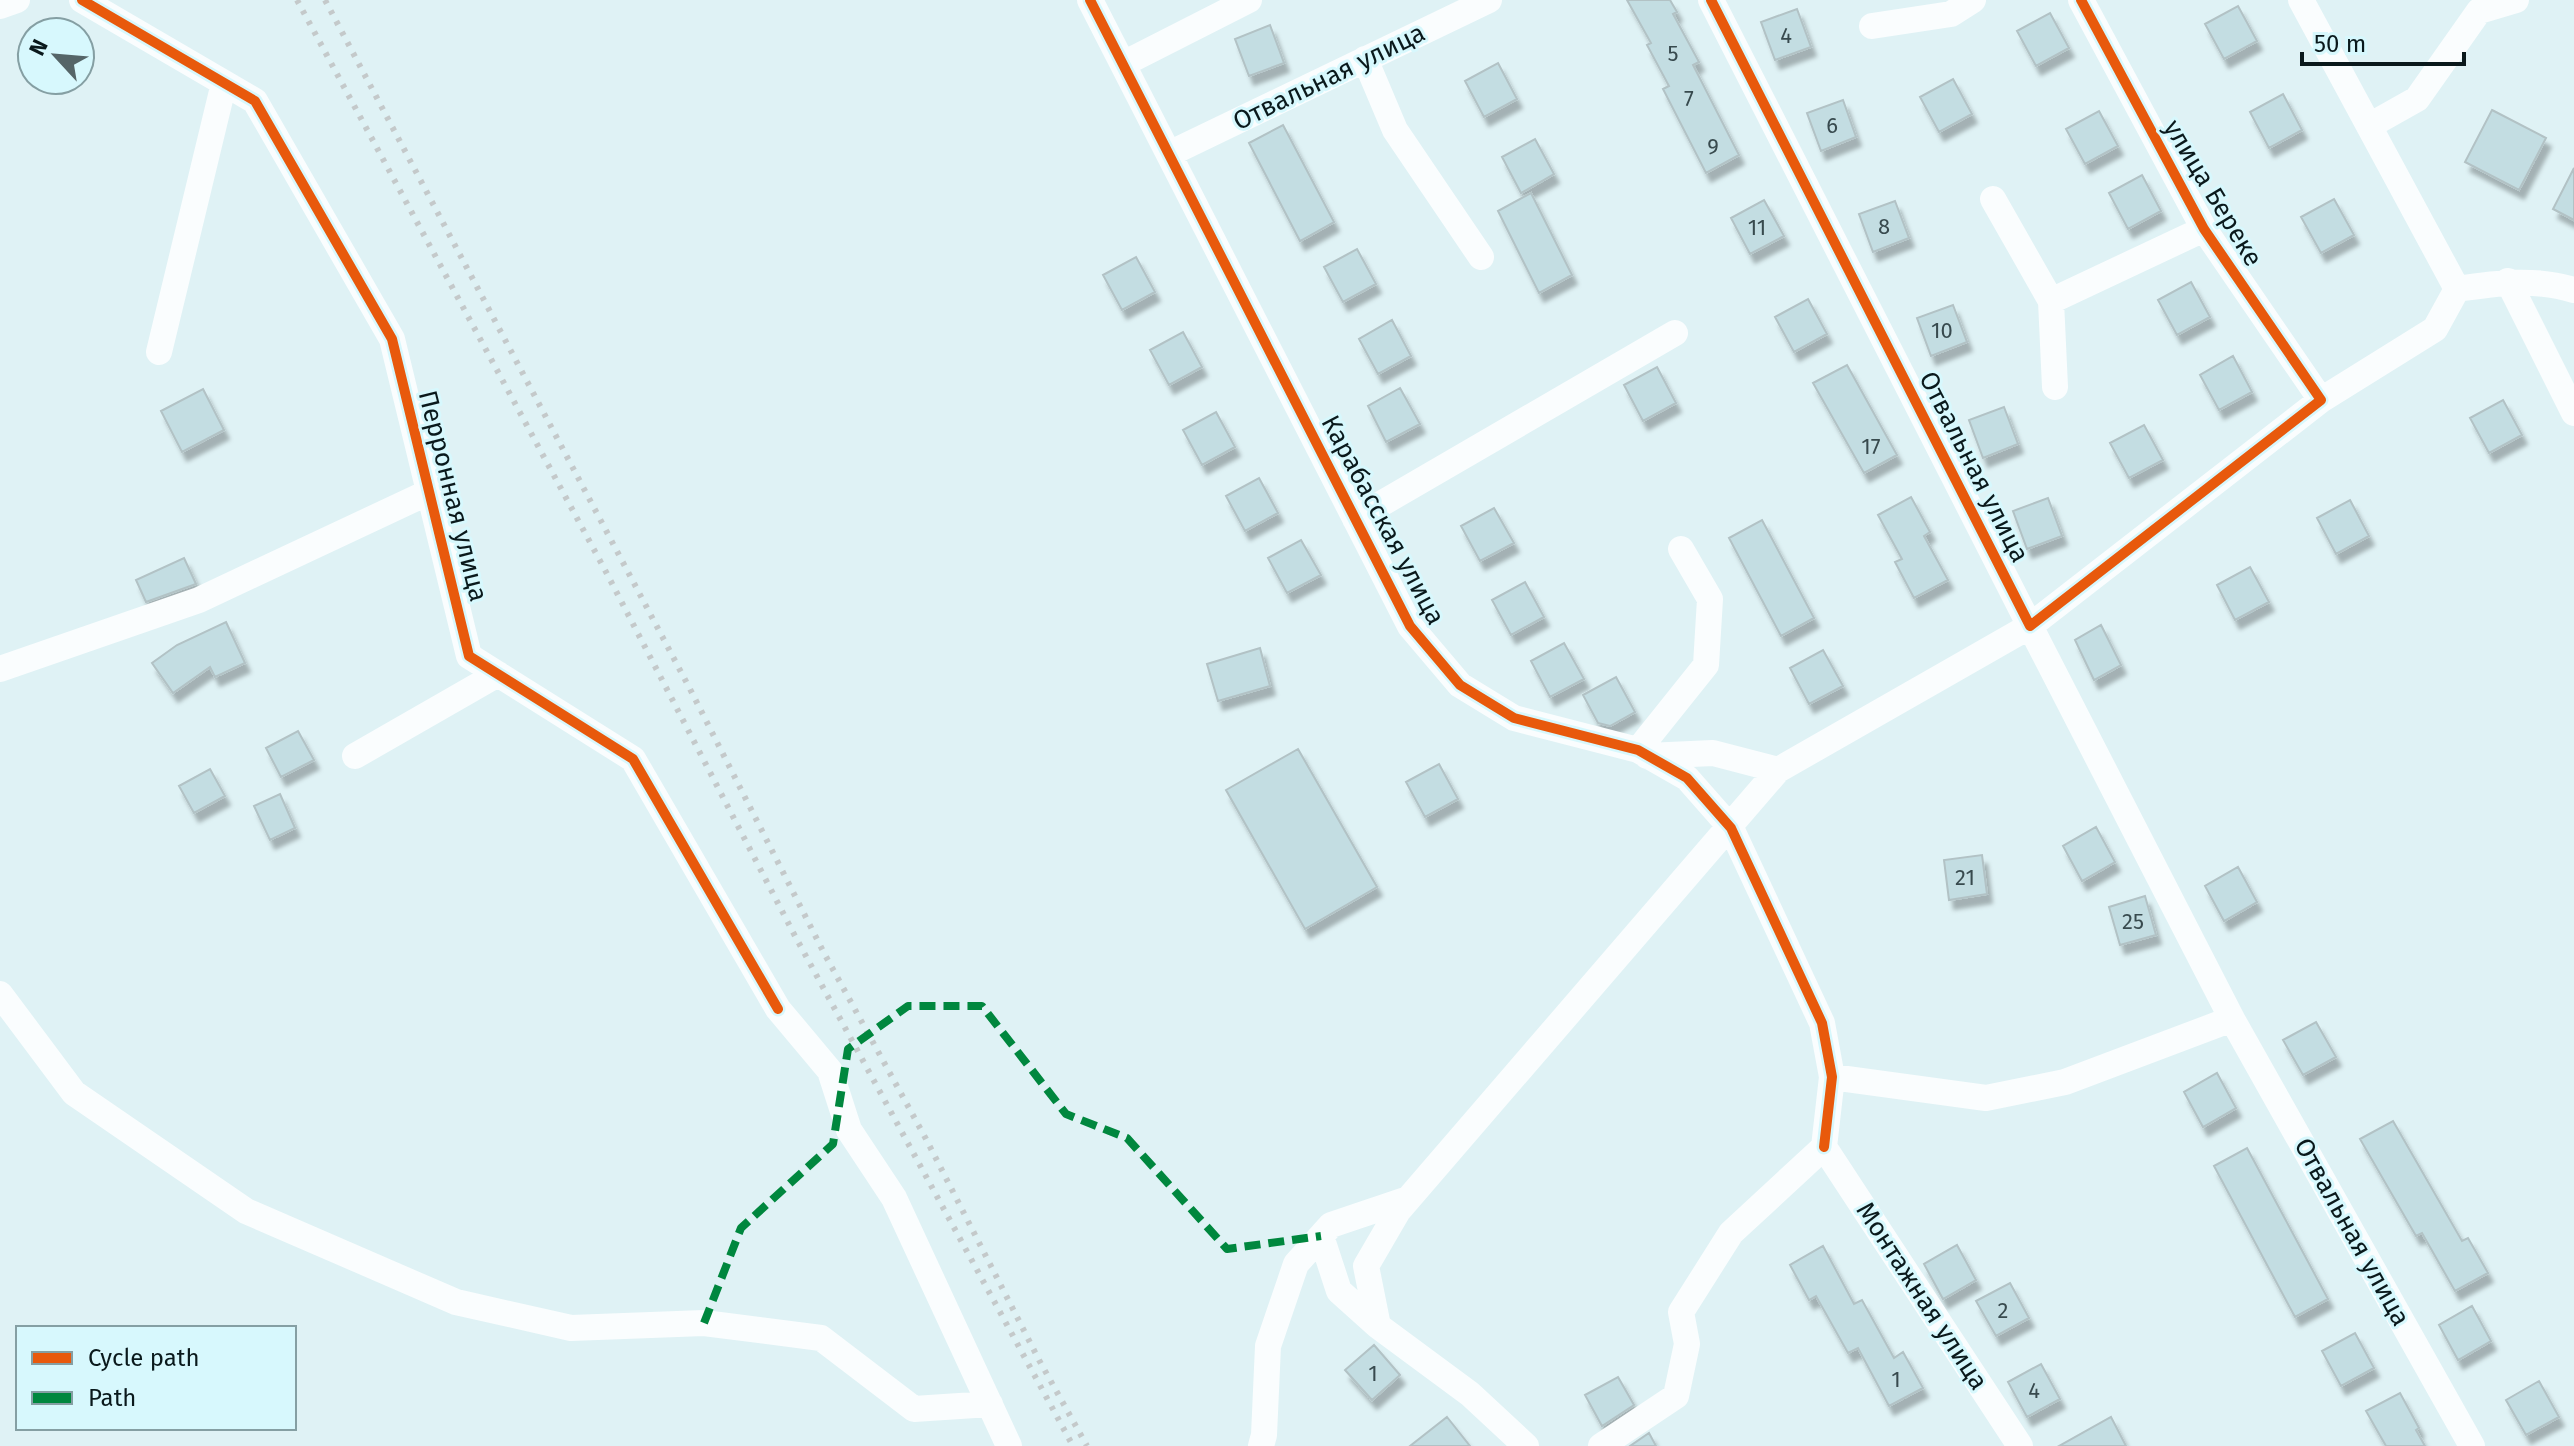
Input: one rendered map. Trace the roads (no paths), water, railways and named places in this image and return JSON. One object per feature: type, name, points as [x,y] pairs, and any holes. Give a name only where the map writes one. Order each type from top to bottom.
[{"type":"street","points":[[0,6],[17,0]]},
{"type":"street","name":"Перронная улица","points":[[82,0],[255,101],[392,339],[469,656],[633,759],[778,1009],[830,1071],[849,1130],[894,1198],[1009,1446]]},
{"type":"street","name":"Карабасская улица","points":[[1090,0],[1410,626],[1460,685],[1514,718],[1643,753],[1687,778],[1731,828],[1822,1023],[1832,1077],[1824,1147]]},
{"type":"street","points":[[1123,64],[1249,0]]},
{"type":"street","name":"Отвальная улица","points":[[1169,154],[1489,0]]},
{"type":"street","name":"Отвальная улица","points":[[1711,0],[2232,1019],[2472,1446]]},
{"type":"street","points":[[1872,26],[1951,14],[1973,0]]},
{"type":"street","name":"улица Береке","points":[[2081,0],[2204,229],[2321,400]]},
{"type":"street","points":[[2301,0],[2457,289]]},
{"type":"street","points":[[2369,126],[2417,99],[2479,11],[2516,0]]},
{"type":"street","points":[[1365,59],[1395,130],[1481,257]]},
{"type":"street","points":[[159,352],[224,83]]},
{"type":"street","points":[[1993,199],[2051,301],[2055,387]]},
{"type":"street","points":[[2051,301],[2204,229]]},
{"type":"street","points":[[2457,289],[2508,281],[2555,284],[2574,290]]},
{"type":"street","points":[[2508,281],[2574,413]]},
{"type":"street","points":[[1378,1326],[1366,1266],[1408,1199],[1778,770],[2030,626],[2321,400],[2435,329],[2457,289]]},
{"type":"street","points":[[1355,519],[1675,333]]},
{"type":"street","points":[[0,669],[199,600],[429,492]]},
{"type":"street","points":[[1643,753],[1706,665],[1710,599],[1681,549]]},
{"type":"street","points":[[355,756],[498,674]]},
{"type":"street","points":[[1643,753],[1713,753],[1778,770]]},
{"type":"street","points":[[0,994],[74,1093],[246,1211],[456,1302],[571,1328],[704,1323],[821,1338],[914,1409],[990,1404]]},
{"type":"street","points":[[1832,1077],[1986,1098],[2065,1082],[2232,1019]]},
{"type":"street","points":[[1601,1446],[1676,1396],[1687,1344],[1681,1312],[1731,1233],[1824,1147]]},
{"type":"street","name":"Монтажная улица","points":[[1824,1147],[2020,1446]]},
{"type":"street","points":[[1261,1446],[1268,1346],[1296,1264],[1331,1225],[1408,1199]]},
{"type":"street","points":[[1321,1236],[1339,1291],[1378,1326],[1470,1394],[1526,1446]]},
{"type":"railway","points":[[297,0],[605,570],[795,936],[1073,1446]]},
{"type":"railway","points":[[325,0],[690,689],[824,953],[926,1139],[1039,1360],[1087,1446]]}]
